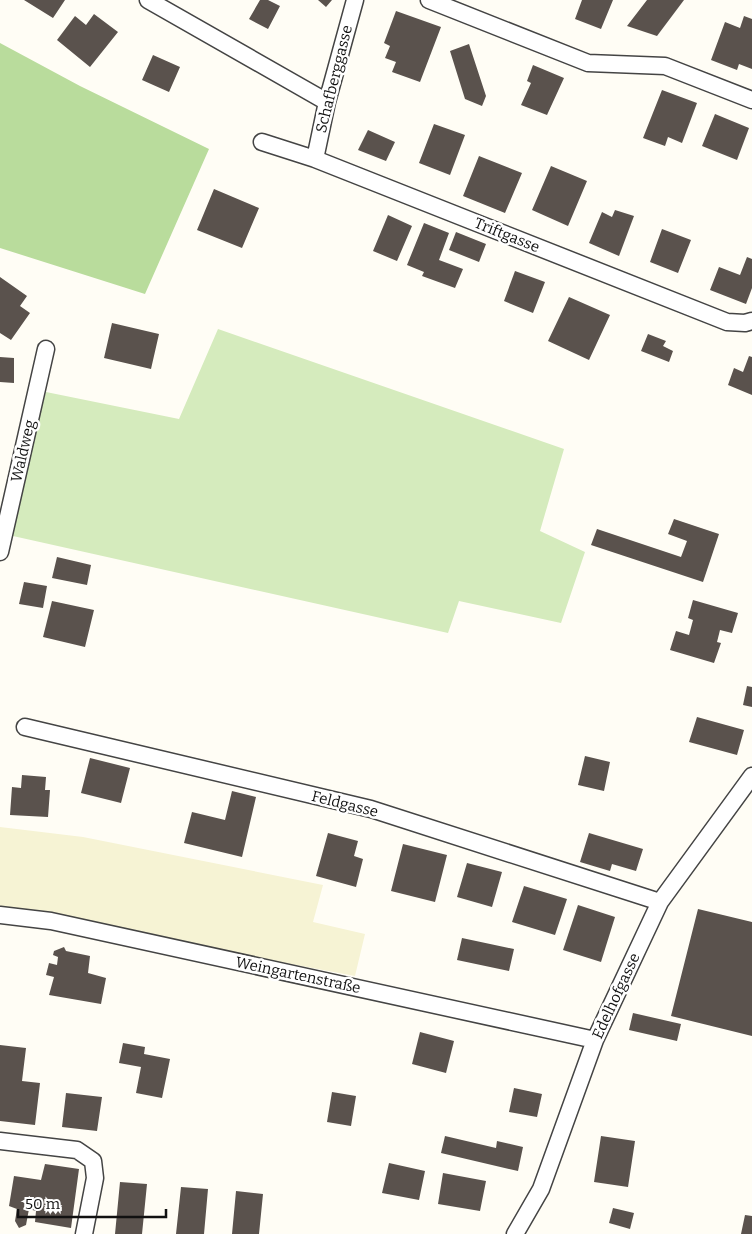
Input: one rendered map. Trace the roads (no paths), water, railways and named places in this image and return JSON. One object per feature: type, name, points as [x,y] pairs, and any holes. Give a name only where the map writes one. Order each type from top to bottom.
[{"type":"street","points":[[148,0],[327,102]]},
{"type":"street","name":"Schafberggasse","points":[[314,159],[327,102],[355,0]]},
{"type":"street","points":[[429,0],[588,64],[664,66],[752,100]]},
{"type":"street","name":"Triftgasse","points":[[262,142],[314,159],[727,322],[745,323],[752,321]]},
{"type":"street","name":"Waldweg","points":[[0,552],[46,349]]},
{"type":"street","name":"Feldgasse","points":[[24,727],[370,809],[660,902]]},
{"type":"street","name":"Edelhofgasse","points":[[515,1234],[541,1189],[595,1040],[660,902],[752,776]]},
{"type":"street","name":"Weingartenstraße","points":[[0,915],[51,921],[595,1040]]},
{"type":"street","points":[[0,1141],[77,1150],[93,1161],[95,1178],[84,1234]]}]
